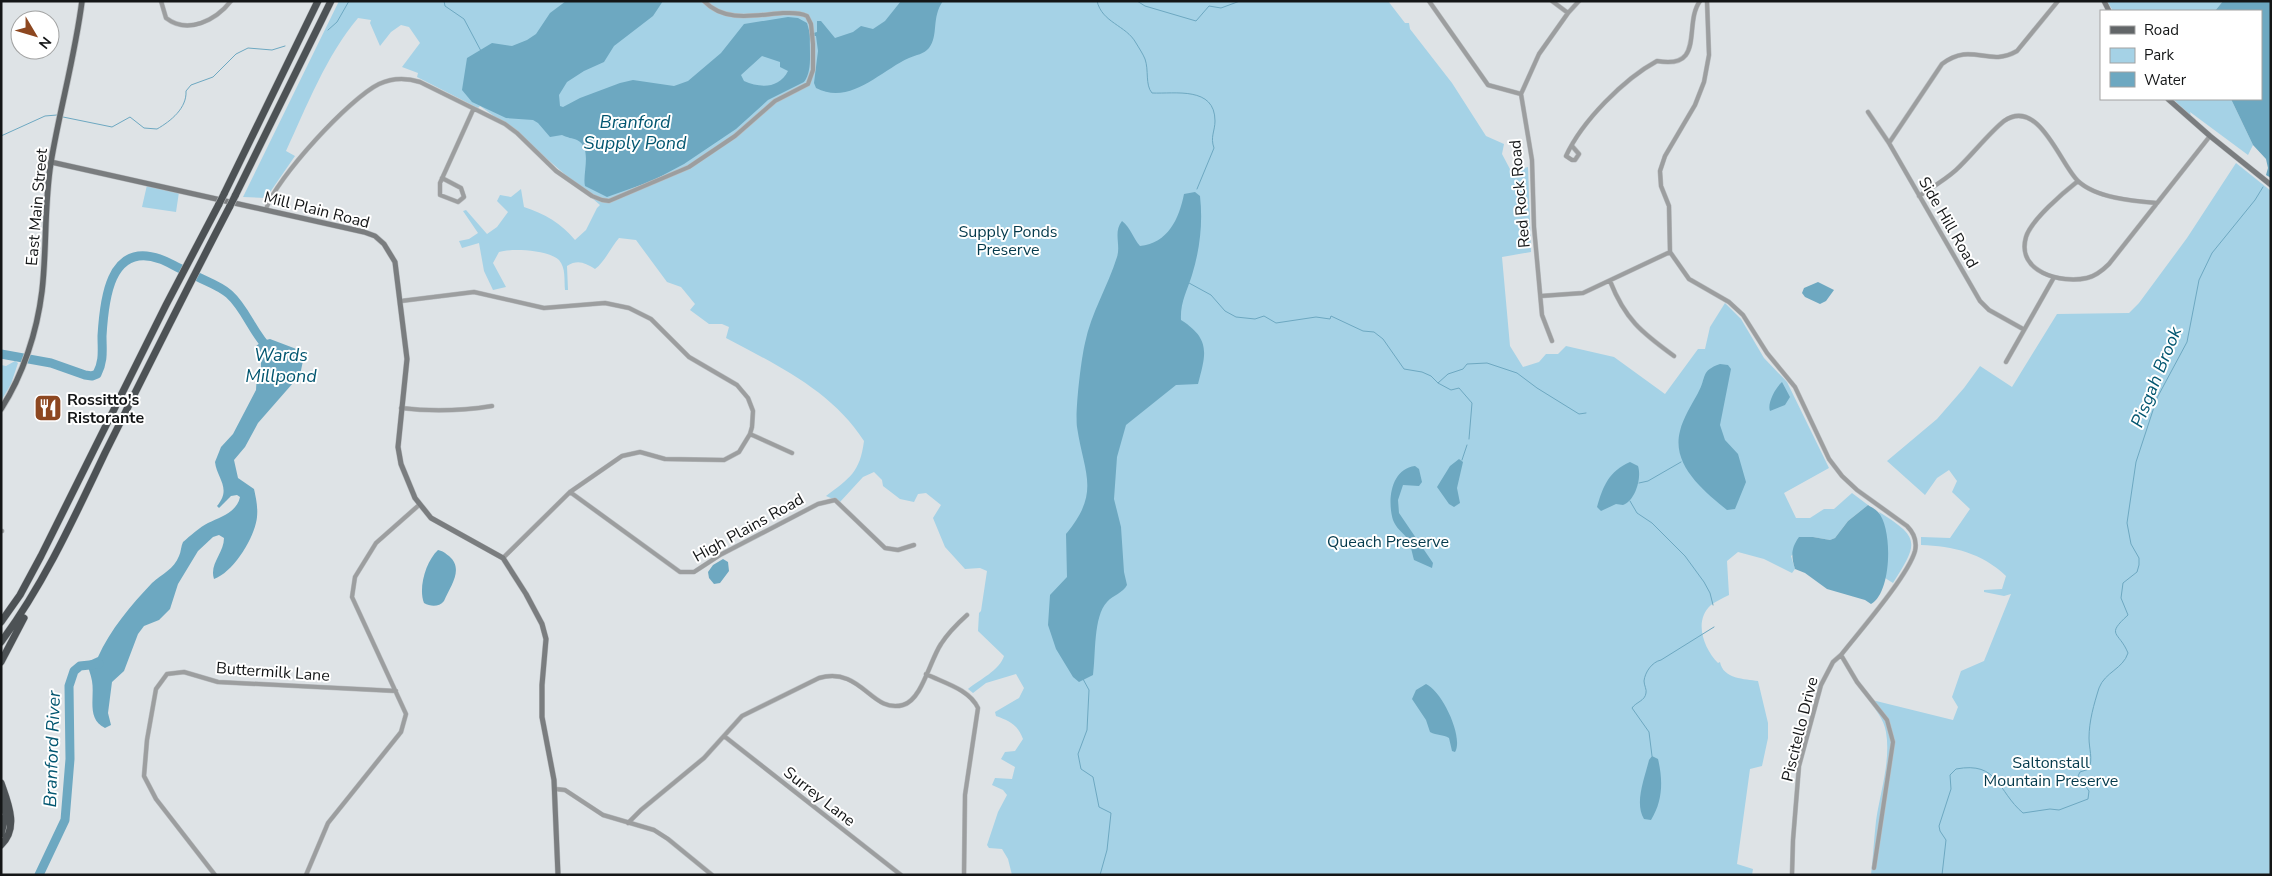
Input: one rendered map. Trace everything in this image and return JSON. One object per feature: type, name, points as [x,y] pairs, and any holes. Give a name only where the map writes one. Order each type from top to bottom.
[{"type":"highway","points":[[1,622],[20,595],[42,556],[224,194],[318,1]]},
{"type":"highway","points":[[1,662],[331,1]]},
{"type":"highway","points":[[1,642],[16,622],[53,560]]},
{"type":"highway","points":[[1,783],[11,814],[11,828],[1,845]]},
{"type":"highway","points":[[1,800],[6,814],[1,834]]},
{"type":"main road","name":"East Main Street","points":[[1,409],[22,369],[42,290],[51,162],[76,50],[82,1]]},
{"type":"street","points":[[161,1],[166,18],[176,25],[188,27],[214,18],[231,1]]},
{"type":"street","points":[[266,209],[285,174],[296,161],[356,101],[381,84],[392,80],[414,80],[512,129],[556,171],[592,196],[602,200],[609,201],[689,167],[735,136],[775,101],[808,84],[812,70],[813,35],[810,19],[804,14],[728,16],[717,12],[704,1]]},
{"type":"street","points":[[1429,1],[1488,85],[1521,94],[1539,54],[1568,13],[1580,1]]},
{"type":"street","points":[[1552,1],[1568,13]]},
{"type":"street","points":[[1572,146],[1593,117],[1638,72],[1657,61],[1668,63],[1679,61],[1684,56],[1693,38],[1696,6],[1700,1]]},
{"type":"street","points":[[1541,296],[1583,293],[1670,252],[1669,206],[1661,186],[1660,171],[1665,156],[1704,82],[1709,55],[1707,1]]},
{"type":"street","points":[[1889,143],[1942,64],[1951,57],[1966,53],[1999,58],[2010,55],[2017,51],[2058,1]]},
{"type":"street","name":"Red Rock Road","points":[[1521,94],[1532,160],[1534,227],[1542,315],[1552,341]]},
{"type":"street","points":[[2169,100],[2271,185]]},
{"type":"street","points":[[442,178],[461,188],[464,197],[458,202],[440,195],[440,183],[442,178],[473,110]]},
{"type":"street","name":"Side Hill Road","points":[[1868,112],[1889,143],[1980,301],[1989,310],[2023,329]]},
{"type":"street","points":[[1919,196],[1955,172],[2004,122],[2021,116],[2032,119],[2056,146],[2078,181],[2113,198],[2157,203]]},
{"type":"street","points":[[2078,181],[2057,198],[2026,236],[2026,256],[2040,271],[2053,278],[2086,278],[2097,274],[2109,264],[2210,136]]},
{"type":"street","name":"Mill Plain Road","points":[[51,162],[364,232],[375,236],[393,255],[401,301],[407,359],[397,437],[398,453],[408,482],[419,505],[431,518],[503,558],[542,624],[546,640],[542,686],[542,717],[555,790],[558,875]]},
{"type":"street","name":"Piscitello Drive","points":[[1670,252],[1689,278],[1696,284],[1729,302],[1743,315],[1767,353],[1795,387],[1829,459],[1838,472],[1856,490],[1908,526],[1913,534],[1915,544],[1912,558],[1876,610],[1841,655],[1833,662],[1821,685],[1799,766],[1792,875]]},
{"type":"street","points":[[2006,362],[2053,278]]},
{"type":"street","points":[[1610,281],[1619,305],[1642,333],[1674,356]]},
{"type":"street","points":[[401,301],[474,292],[544,308],[605,303],[629,308],[651,319],[689,357],[736,385],[748,398],[753,411],[750,434],[739,452],[724,460],[665,459],[640,452],[622,456],[614,464],[570,492],[503,558]]},
{"type":"street","points":[[401,408],[431,412],[463,411],[492,406]]},
{"type":"street","points":[[750,434],[792,453]]},
{"type":"street","name":"High Plains Road","points":[[570,492],[680,572],[694,572],[720,555],[818,504],[831,500],[835,500],[884,548],[898,550],[914,545]]},
{"type":"street","points":[[306,875],[328,823],[401,732],[406,714],[352,597],[355,577],[376,543],[419,505]]},
{"type":"street","points":[[628,823],[631,818],[704,758],[733,724],[752,710],[819,678],[828,675],[846,677],[882,704],[897,706],[910,702],[940,645],[949,632],[967,615]]},
{"type":"street","points":[[1841,655],[1857,682],[1887,720],[1893,742],[1874,868]]},
{"type":"street","name":"Buttermilk Lane","points":[[215,875],[156,799],[144,776],[147,740],[156,689],[167,674],[184,672],[218,682],[396,691]]},
{"type":"street","points":[[926,674],[967,694],[974,700],[978,708],[965,795],[964,875]]},
{"type":"street","name":"Surrey Lane","points":[[724,736],[900,875]]},
{"type":"street","points":[[555,790],[565,790],[598,812],[653,830],[668,839],[712,875]]},
{"type":"green space","points":[[339,1],[1388,1],[1405,23],[1409,23],[1410,29],[1452,83],[1486,136],[1504,144],[1502,154],[1511,171],[1528,167],[1531,252],[1502,257],[1510,346],[1523,367],[1539,362],[1546,354],[1558,354],[1566,346],[1614,357],[1665,394],[1698,349],[1705,349],[1710,327],[1725,303],[1741,319],[1764,358],[1787,382],[1829,468],[1784,493],[1796,518],[1810,518],[1824,509],[1834,509],[1852,493],[1868,505],[1848,521],[1835,538],[1830,540],[1813,537],[1791,556],[1795,569],[1792,573],[1764,559],[1738,552],[1727,561],[1729,595],[1711,605],[1703,619],[1702,635],[1705,643],[1713,657],[1718,663],[1720,662],[1725,672],[1741,679],[1758,681],[1768,723],[1768,738],[1762,766],[1750,769],[1737,864],[1753,869],[1752,875],[1012,875],[1008,859],[1002,849],[989,848],[987,845],[998,812],[1007,795],[1003,790],[992,785],[995,778],[1012,779],[1015,767],[1001,759],[1005,752],[1015,751],[1023,739],[1016,727],[996,716],[995,712],[1019,698],[1024,688],[1016,674],[986,683],[973,693],[968,689],[994,670],[1004,656],[978,631],[979,613],[981,611],[987,571],[980,568],[965,569],[945,547],[933,518],[941,505],[926,493],[918,494],[914,502],[900,499],[883,486],[882,480],[874,472],[863,477],[840,502],[826,496],[848,479],[860,460],[864,441],[851,423],[820,394],[802,381],[765,358],[726,338],[729,327],[722,324],[709,324],[690,310],[695,304],[681,287],[667,282],[636,240],[619,238],[595,269],[581,263],[567,266],[568,290],[565,290],[563,267],[559,260],[554,257],[530,251],[512,250],[499,252],[493,263],[506,287],[493,290],[484,271],[479,243],[462,248],[459,241],[469,239],[478,233],[463,211],[466,210],[487,234],[497,227],[508,212],[497,201],[500,195],[511,197],[521,189],[524,207],[552,220],[575,240],[586,230],[600,205],[515,131],[480,106],[478,108],[417,77],[418,73],[402,67],[420,43],[409,27],[401,25],[391,32],[380,46],[370,23],[371,20],[358,18],[336,48],[286,151],[295,156],[266,198],[243,197]]},
{"type":"green space","points":[[2107,1],[2223,1],[2216,10],[2112,10]]},
{"type":"green space","points":[[2174,100],[2231,100],[2253,145],[2248,155],[2190,112],[2191,116]]},
{"type":"green space","name":"Saltonstall Mountain Preserve","points":[[2236,163],[2271,191],[2271,875],[1871,875],[1876,821],[1886,766],[1887,743],[1883,723],[1868,699],[1953,720],[1958,707],[1952,697],[1961,671],[1984,661],[2011,594],[2004,596],[1984,592],[1984,590],[2002,589],[2006,576],[1977,556],[1956,549],[1921,545],[1921,537],[1950,538],[1970,509],[1952,492],[1957,481],[1949,470],[1937,478],[1925,495],[1887,461],[1937,419],[1980,366],[2012,387],[2057,314],[2129,313],[2139,303],[2187,238]]},
{"type":"green space","points":[[147,185],[179,192],[176,212],[142,207]]},
{"type":"green space","points":[[15,361],[18,363],[11,384],[1,401],[1,365],[6,366]]},
{"type":"green space","points":[[1879,512],[1902,528],[1911,542],[1911,550],[1893,583],[1885,578],[1886,545]]},
{"type":"water","name":"Branford Supply Pond","points":[[566,1],[663,1],[653,16],[614,46],[604,62],[584,71],[567,82],[559,95],[560,106],[563,107],[580,98],[633,80],[674,86],[688,81],[721,53],[744,24],[788,17],[798,18],[807,23],[810,34],[817,32],[817,21],[821,21],[835,38],[853,32],[861,26],[873,29],[885,21],[901,1],[943,1],[937,14],[934,38],[927,50],[909,58],[853,90],[841,93],[816,88],[814,83],[818,51],[816,36],[810,36],[810,66],[804,82],[768,100],[736,129],[684,164],[652,181],[607,197],[585,186],[585,149],[577,140],[562,135],[550,137],[533,120],[506,118],[472,102],[462,90],[467,58],[492,43],[512,46],[527,40],[536,34],[550,13]],"holes":[[[762,56],[780,62],[780,67],[788,71],[780,81],[774,84],[756,85],[744,81],[741,75]]]},
{"type":"water","points":[[2223,1],[2271,1],[2271,178],[2266,175],[2268,168],[2266,159],[2253,145],[2231,100],[2262,100],[2262,10],[2216,10]]},
{"type":"water","points":[[1195,192],[1200,196],[1199,246],[1183,303],[1181,320],[1191,327],[1202,341],[1204,356],[1201,373],[1198,384],[1176,385],[1126,425],[1117,457],[1114,499],[1121,527],[1124,572],[1127,585],[1107,602],[1099,617],[1093,675],[1079,682],[1073,677],[1056,649],[1048,625],[1050,595],[1067,577],[1066,534],[1077,519],[1087,494],[1086,470],[1077,427],[1079,385],[1085,343],[1091,321],[1117,257],[1119,225],[1122,221],[1140,246],[1150,244],[1165,235],[1171,228],[1179,212],[1184,194]]},
{"type":"water","points":[[1818,282],[1834,290],[1826,301],[1820,304],[1805,297],[1802,293],[1804,288]]},
{"type":"water","name":"Wards Millpond","points":[[270,339],[299,350],[304,356],[300,375],[258,423],[245,447],[234,460],[238,478],[254,489],[257,503],[255,525],[248,544],[236,562],[222,575],[214,579],[213,568],[222,549],[224,538],[219,535],[213,537],[198,551],[178,584],[170,609],[159,620],[144,626],[138,634],[124,671],[112,682],[108,713],[111,725],[105,728],[95,719],[93,713],[93,687],[87,662],[98,657],[109,637],[129,609],[152,583],[177,561],[183,542],[205,525],[236,507],[240,497],[237,495],[231,496],[219,508],[217,506],[221,500],[223,489],[215,462],[221,447],[233,434],[256,390],[257,373],[261,369],[261,362],[260,356],[254,348],[262,341]]},
{"type":"water","points":[[1720,364],[1728,365],[1731,369],[1720,425],[1725,440],[1738,454],[1746,482],[1735,509],[1727,510],[1700,486],[1692,476],[1680,455],[1678,443],[1683,421],[1701,387],[1705,375],[1709,369]]},
{"type":"water","points":[[1782,382],[1790,397],[1785,405],[1770,411],[1772,396]]},
{"type":"water","points":[[1459,459],[1463,462],[1457,488],[1460,503],[1454,507],[1449,504],[1437,487],[1450,466]]},
{"type":"water","points":[[1630,462],[1638,466],[1639,471],[1638,483],[1634,494],[1627,503],[1623,505],[1616,504],[1601,511],[1597,507],[1608,480],[1617,470]]},
{"type":"water","points":[[1415,466],[1419,469],[1422,482],[1419,486],[1403,485],[1398,500],[1399,513],[1433,563],[1432,568],[1414,560],[1407,538],[1396,525],[1391,512],[1391,495],[1396,479],[1407,468]]},
{"type":"water","points":[[1868,505],[1878,512],[1883,520],[1888,545],[1888,560],[1883,587],[1878,598],[1871,604],[1865,600],[1827,589],[1805,573],[1795,569],[1792,556],[1794,545],[1799,537],[1830,540],[1835,538],[1848,521]]},
{"type":"water","points":[[438,550],[449,556],[456,566],[456,572],[444,601],[432,606],[424,603],[422,590],[424,575],[430,561]]},
{"type":"water","points":[[723,559],[728,562],[729,571],[720,583],[714,584],[709,578],[708,572],[713,565]]},
{"type":"water","points":[[1426,684],[1439,695],[1450,715],[1457,736],[1455,752],[1452,751],[1449,738],[1430,732],[1426,720],[1412,699],[1416,690]]},
{"type":"water","points":[[1652,756],[1658,759],[1661,790],[1658,805],[1651,820],[1644,819],[1641,813],[1640,798],[1649,760]]},
{"type":"waterway","points":[[328,30],[337,22],[349,1]]},
{"type":"waterway","points":[[444,1],[445,6],[464,19],[481,51]]},
{"type":"waterway","points":[[1097,1],[1104,14],[1132,37],[1141,51],[1145,59],[1149,86],[1152,93],[1192,94],[1208,102],[1213,110],[1215,121],[1214,148],[1197,189]]},
{"type":"waterway","points":[[1137,1],[1145,6],[1196,21],[1209,6],[1221,8],[1240,1]]},
{"type":"waterway","points":[[63,117],[112,127],[130,117],[144,128],[157,129],[168,122],[181,108],[186,97],[186,91],[191,85],[213,77],[236,54],[248,48],[272,50],[285,46]]},
{"type":"waterway","points":[[1,136],[45,116],[57,115]]},
{"type":"waterway","name":"Pisgah Brook","points":[[1942,875],[1946,840],[1939,826],[1951,789],[1950,775],[1956,769],[1981,769],[1989,774],[2023,813],[2050,809],[2059,810],[2088,799],[2089,791],[2078,776],[2080,772],[2089,769],[2090,765],[2089,732],[2095,700],[2105,678],[2122,663],[2128,653],[2116,634],[2116,630],[2128,615],[2121,598],[2123,583],[2137,572],[2139,565],[2139,558],[2131,544],[2127,523],[2136,462],[2157,398],[2187,342],[2199,280],[2212,253],[2255,200],[2263,187]]},
{"type":"waterway","name":"Branford River","points":[[1,354],[51,363],[85,375],[92,376],[97,374],[102,360],[103,322],[108,292],[120,266],[130,259],[143,256],[163,260],[181,269]]},
{"type":"waterway","name":"Branford River","points":[[198,277],[218,286],[235,300],[259,337],[270,350]]},
{"type":"waterway","points":[[1189,283],[1211,295],[1225,311],[1236,317],[1255,319],[1264,316],[1276,323],[1316,317],[1330,319],[1331,316],[1363,331],[1374,332],[1383,339],[1404,369],[1422,372],[1431,376],[1438,383],[1448,374],[1463,369],[1467,364],[1487,363],[1517,373],[1579,414],[1586,413]]},
{"type":"waterway","points":[[1438,383],[1451,390],[1459,388],[1472,403],[1469,439]]},
{"type":"waterway","points":[[1462,460],[1467,445]]},
{"type":"waterway","points":[[1639,483],[1648,481],[1681,462]]},
{"type":"waterway","points":[[1630,501],[1637,513],[1652,523],[1685,556],[1704,582],[1710,593],[1713,605]]},
{"type":"waterway","points":[[1652,756],[1649,732],[1632,708],[1645,696],[1644,681],[1646,674],[1655,663],[1714,627]]},
{"type":"waterway","name":"Branford River","points":[[39,875],[65,820],[70,759],[69,686],[74,671],[80,666],[99,664]]},
{"type":"waterway","points":[[1083,679],[1089,690],[1087,730],[1078,754],[1081,769],[1093,777],[1099,807],[1111,813],[1107,850],[1100,875]]},
{"type":"place","name":"Rossitto's Ristorante","points":[[48,408]]},
{"type":"park label","name":"Supply Ponds Preserve","points":[[1008,240]]},
{"type":"park label","name":"Queach Preserve","points":[[1388,541]]}]
